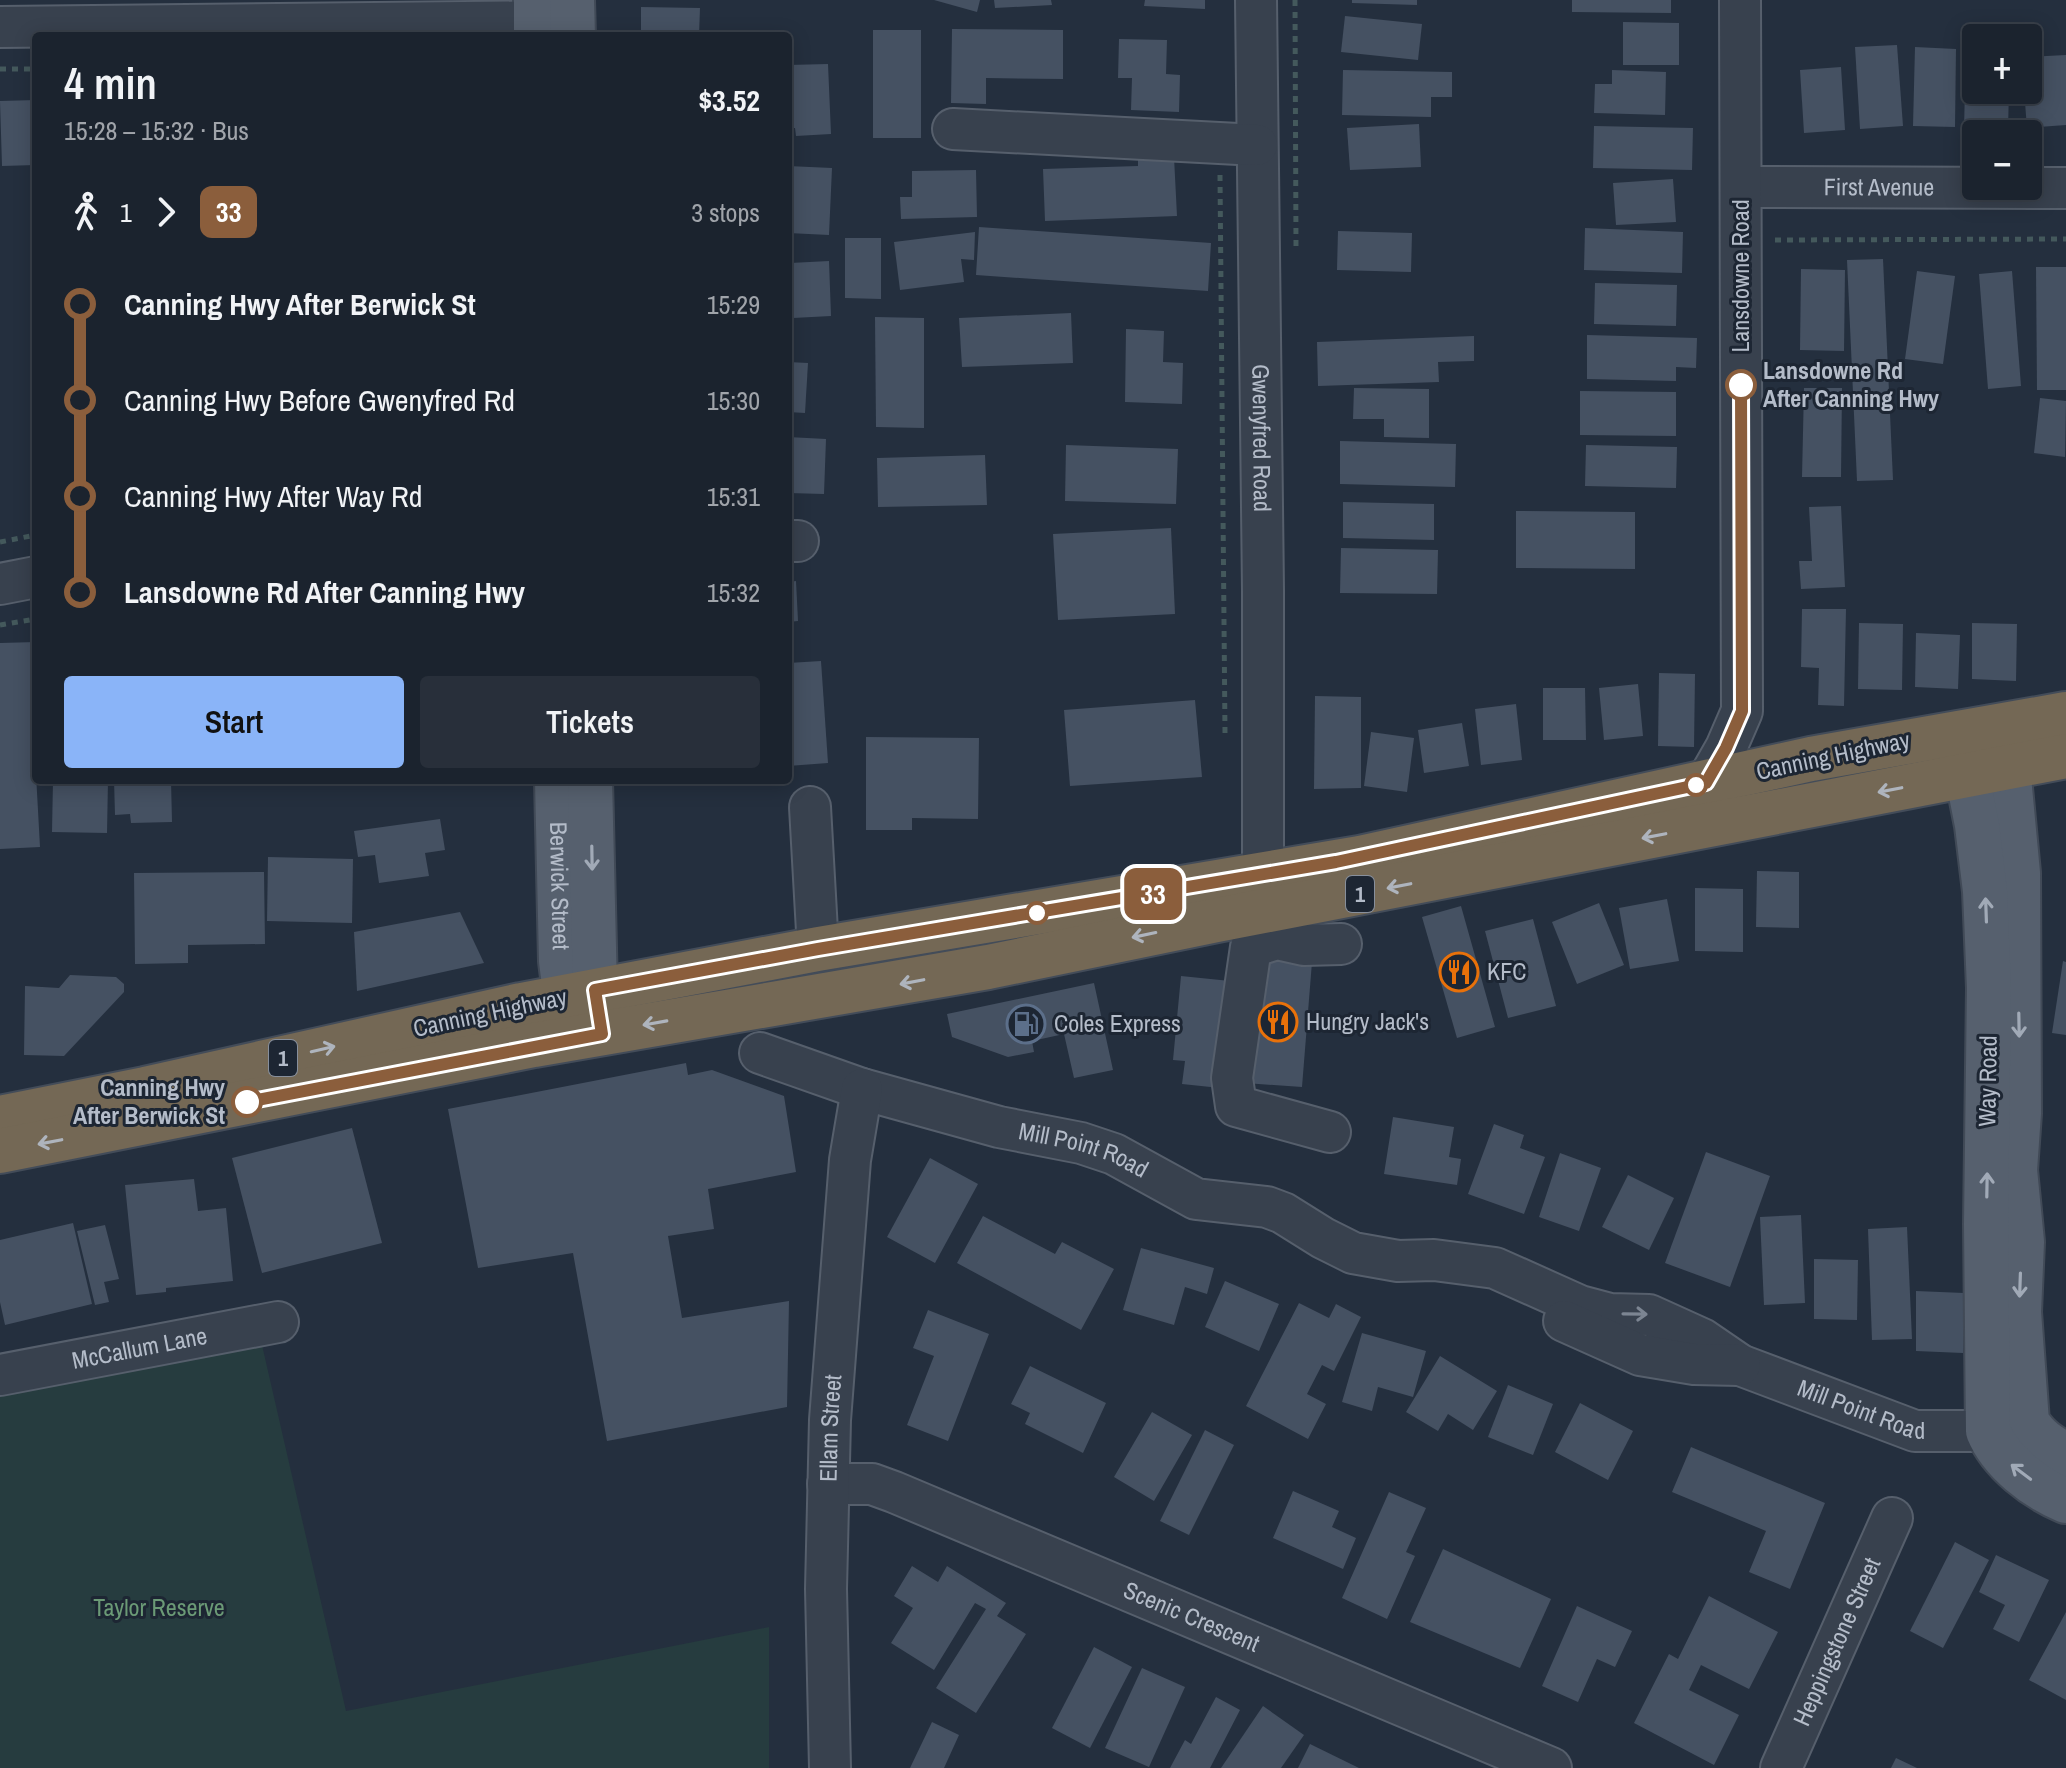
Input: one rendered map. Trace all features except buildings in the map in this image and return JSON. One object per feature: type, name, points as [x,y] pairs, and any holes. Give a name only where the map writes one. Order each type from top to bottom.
[{"type":"highway","name":"Canning Highway","points":[[0,1118],[581,993],[818,949],[1263,876],[1552,818],[1811,759],[2066,714]]},
{"type":"highway","name":"Canning Highway","points":[[0,1151],[586,1036],[988,967],[2066,756]]},
{"type":"main road","name":"Way Road","points":[[1977,730],[2018,873],[2019,1113],[2015,1170],[2022,1242],[2008,1426]]},
{"type":"main road","name":"Berwick Street","points":[[557,784],[561,961],[581,993]]},
{"type":"main road","name":"Berwick Street","points":[[586,1036],[581,993],[590,784]]},
{"type":"main road","points":[[2066,1455],[2036,1435],[2008,1426],[1994,1446],[2023,1475],[2066,1501]]},
{"type":"street","name":"Gwenyfred Road","points":[[1256,0],[1238,144],[1263,591],[1263,876]]},
{"type":"street","name":"Lansdowne Road","points":[[1706,783],[1742,711],[1740,0]]},
{"type":"street","points":[[0,27],[554,19]]},
{"type":"street","points":[[953,129],[1238,144]]},
{"type":"street","name":"First Avenue","points":[[1741,187],[2066,188]]},
{"type":"street","points":[[0,584],[32,578]]},
{"type":"street","points":[[810,807],[818,949]]},
{"type":"street","points":[[1330,1132],[1236,1106],[1232,1078],[1251,947],[1277,939],[1304,945],[1341,944]]},
{"type":"street","name":"Mill Point Road","points":[[760,1053],[862,1089],[999,1127],[1081,1143],[1114,1154],[1196,1199],[1267,1207],[1353,1253],[1398,1261],[1434,1260],[1495,1268],[1586,1318],[1640,1355],[1694,1364],[1740,1365],[1915,1431],[2008,1426]]},
{"type":"street","name":"Ellam Street","points":[[830,1768],[826,1589],[830,1420],[850,1160],[862,1089]]},
{"type":"street","name":"McCallum Lane","points":[[0,1375],[278,1322]]},
{"type":"street","name":"Scenic Crescent","points":[[828,1484],[872,1484],[894,1492],[1551,1768]]},
{"type":"street","name":"Heppingstone Street","points":[[1781,1768],[1892,1518]]},
{"type":"path","points":[[0,69],[32,69]]},
{"type":"path","points":[[1226,746],[1238,144]]},
{"type":"path","points":[[1775,240],[2066,239]]},
{"type":"path","points":[[0,542],[32,536]]},
{"type":"path","points":[[0,625],[32,620]]},
{"type":"green space","name":"Taylor Reserve","points":[[262,1345],[346,1711],[769,1627],[769,1768],[0,1768],[0,1393]]},
{"type":"bus line","name":"33","points":[[247,1102],[602,1034],[595,990],[818,949],[1336,862],[1706,783],[1742,711],[1741,385]]},
{"type":"place","name":"Lansdowne Rd After Canning Hwy","points":[[1741,385]]},
{"type":"place","name":"KFC","points":[[1459,972]]},
{"type":"place","name":"Hungry Jack's","points":[[1278,1022]]},
{"type":"place","name":"Coles Express","points":[[1026,1024]]},
{"type":"place","name":"Canning Hwy After Berwick St","points":[[247,1102]]}]
